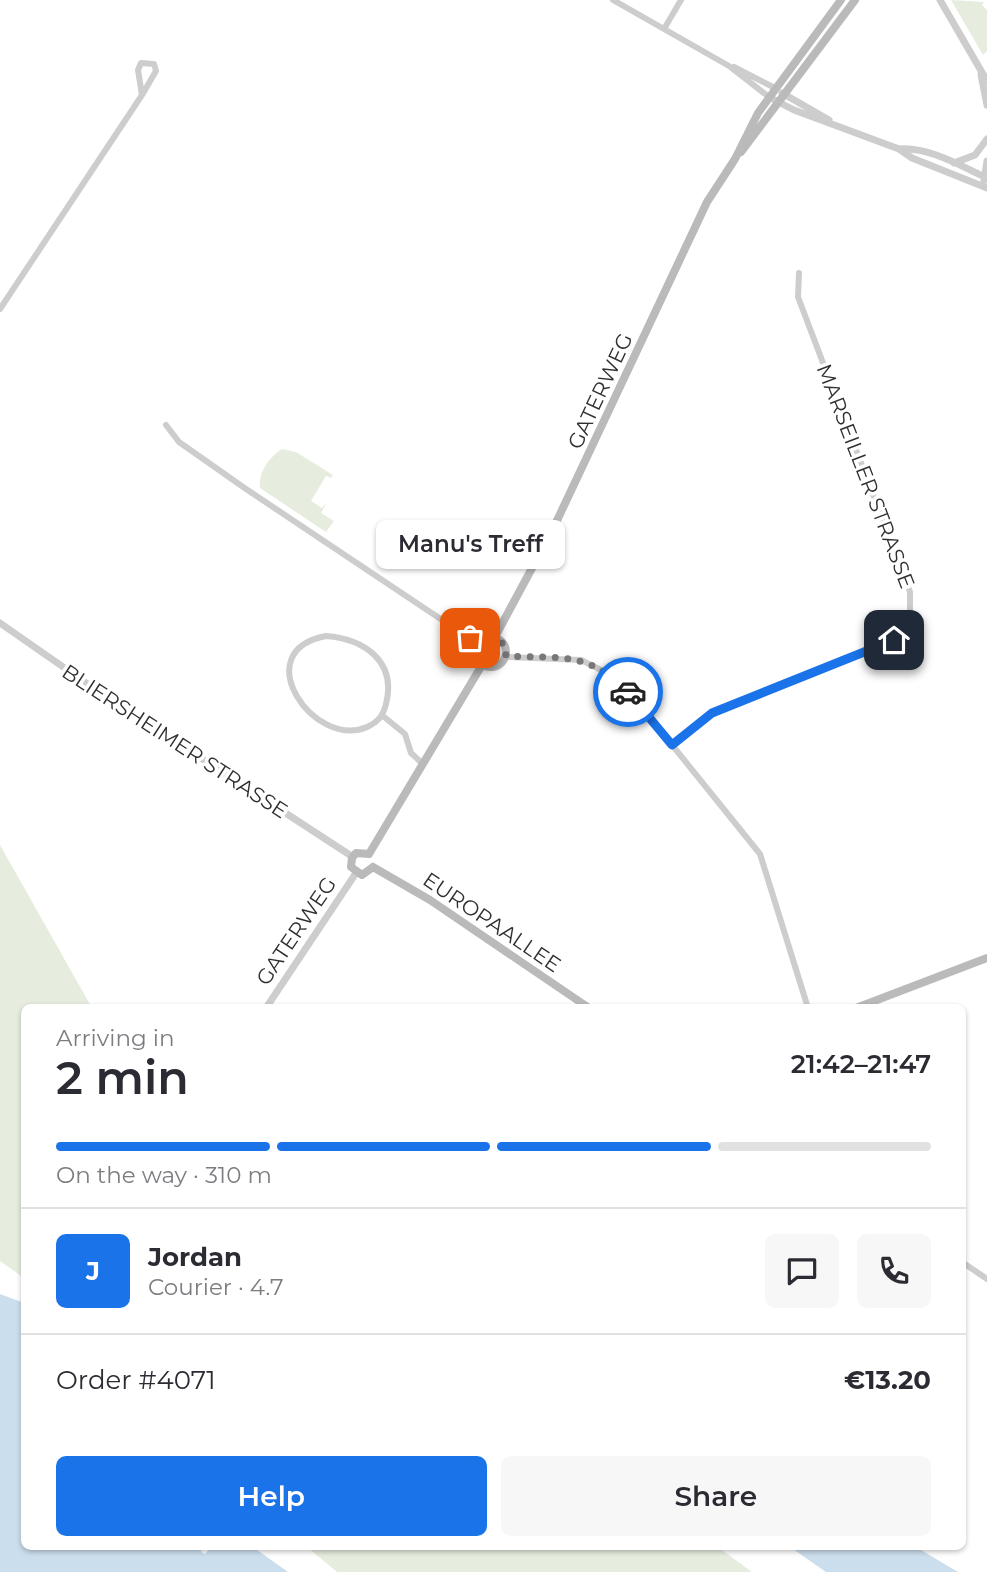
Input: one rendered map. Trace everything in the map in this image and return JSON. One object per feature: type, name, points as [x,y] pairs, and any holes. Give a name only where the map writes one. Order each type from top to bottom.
[{"type":"main road","name":"GATERWEG","points":[[495,637],[572,491],[707,202],[735,159],[769,97],[841,0]]},
{"type":"main road","name":"GATERWEG","points":[[735,159],[855,0]]},
{"type":"main road","points":[[495,637],[504,644],[506,656],[498,666],[482,665],[475,655],[478,644],[483,639],[495,637]]},
{"type":"main road","points":[[369,854],[361,852],[353,857],[351,867],[356,873],[367,874],[373,867],[369,854],[482,665]]},
{"type":"main road","name":"EUROPAALLEE","points":[[373,867],[430,900],[583,1004]]},
{"type":"main road","points":[[866,1004],[987,958]]},
{"type":"street","points":[[613,0],[729,66],[769,97],[782,98],[833,123],[899,149],[912,158],[986,187],[987,161]]},
{"type":"street","points":[[664,29],[681,0]]},
{"type":"street","points":[[940,0],[987,81]]},
{"type":"street","points":[[0,309],[142,95],[156,71],[154,64],[149,62],[141,63],[138,70],[142,95]]},
{"type":"street","points":[[729,66],[746,71],[775,89],[782,98]]},
{"type":"street","points":[[979,67],[987,105]]},
{"type":"street","points":[[953,163],[975,155],[987,139]]},
{"type":"street","points":[[899,149],[911,148],[986,177]]},
{"type":"street","name":"MARSEILLER STRASSE","points":[[672,745],[712,713],[894,640],[910,621],[910,592],[798,297],[799,273]]},
{"type":"street","points":[[166,425],[179,442],[478,644]]},
{"type":"street","name":"BLIERSHEIMER STRASSE","points":[[0,623],[84,682],[353,857]]},
{"type":"street","points":[[341,637],[357,642],[376,655],[385,667],[388,681],[383,716],[369,727],[357,730],[333,728],[321,722],[309,712],[292,685],[290,664],[298,647],[308,640],[341,637]]},
{"type":"street","points":[[506,656],[581,660],[604,669],[639,704],[760,854],[807,1004]]},
{"type":"street","points":[[383,716],[405,734],[411,753],[423,764]]},
{"type":"street","name":"GATERWEG","points":[[269,1004],[356,873]]},
{"type":"street","points":[[966,1265],[987,1279]]},
{"type":"shaded area","points":[[951,0],[984,2],[982,5],[987,10],[987,51],[983,55]]},
{"type":"shaded area","points":[[282,449],[296,452],[333,475],[331,478],[326,476],[311,501],[322,508],[327,502],[321,513],[334,521],[326,532],[260,488],[265,466]]},
{"type":"shaded area","points":[[0,845],[90,1004],[21,1004],[21,1276],[0,1261]]},
{"type":"shaded area","points":[[311,1550],[722,1550],[752,1572],[337,1572]]},
{"type":"water","points":[[0,1294],[21,1302],[21,1550],[202,1550],[205,1554],[208,1550],[257,1550],[288,1572],[0,1572]]},
{"type":"water","points":[[794,1550],[921,1550],[958,1572],[826,1572]]},
{"type":"way so far","points":[[470,638],[478,644],[483,639],[495,637],[504,644],[506,656],[581,660],[604,669],[628,692]]},
{"type":"place","name":"Manu's Treff","points":[[470,638]]},
{"type":"route","points":[[628,692],[672,745],[712,713],[894,640]]}]
